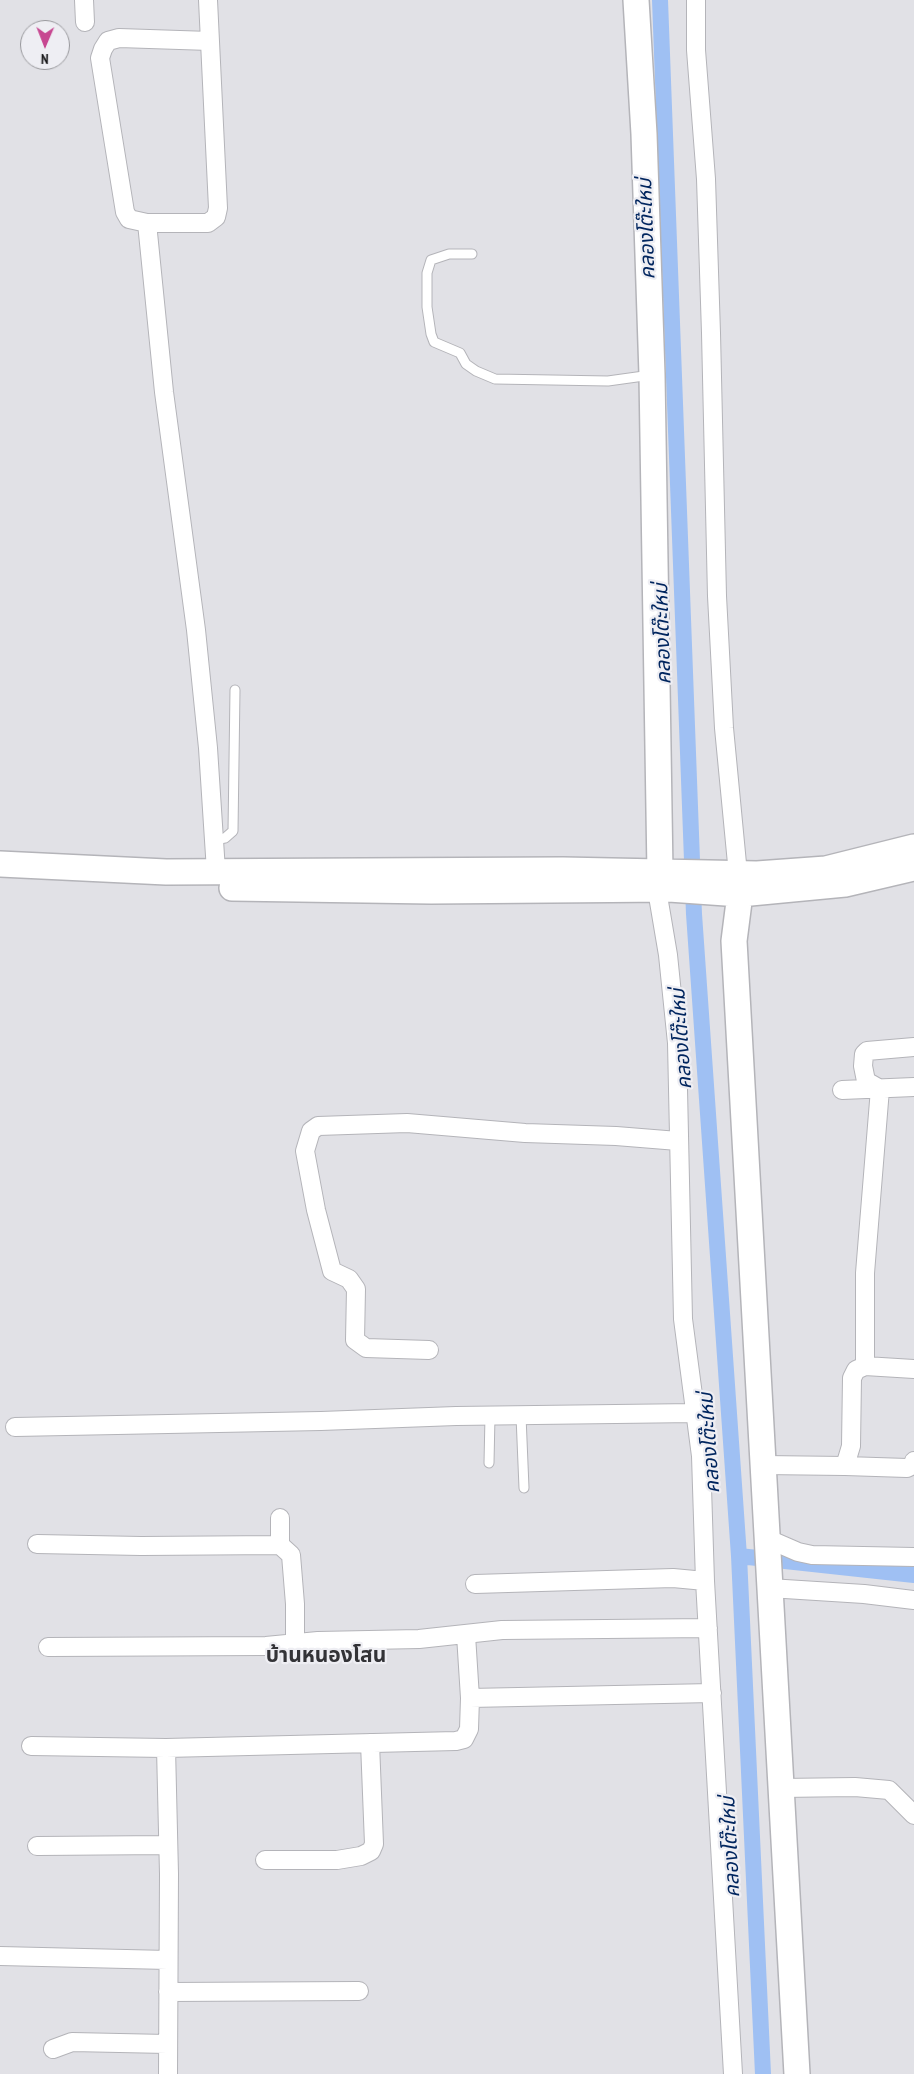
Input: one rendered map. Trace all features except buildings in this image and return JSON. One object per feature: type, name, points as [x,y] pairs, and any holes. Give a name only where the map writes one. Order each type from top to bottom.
[{"type":"street","points":[[84,0],[85,22]]},
{"type":"street","points":[[208,0],[210,40],[218,208],[216,217],[208,222],[147,223],[129,219],[125,212],[100,58],[103,49],[108,41],[118,38],[210,40]]},
{"type":"street","points":[[636,0],[644,134],[652,374],[662,881],[677,1044],[683,1319],[700,1456],[705,1581],[733,2074]]},
{"type":"street","points":[[696,0],[696,50],[706,179],[717,596],[733,883],[734,941],[797,2074]]},
{"type":"street","points":[[147,223],[164,392],[196,630],[208,748],[216,871]]},
{"type":"street","points":[[733,883],[826,869],[914,847]]},
{"type":"street","points":[[0,864],[166,872],[563,870],[662,881]]},
{"type":"street","points":[[0,881],[214,888],[432,891],[662,881],[845,884],[914,868]]},
{"type":"street","points":[[880,1089],[866,1081],[863,1066],[864,1054],[867,1051],[914,1047]]},
{"type":"street","points":[[842,1090],[914,1087]]},
{"type":"street","points":[[865,1366],[865,1272],[880,1089]]},
{"type":"street","points":[[429,1350],[366,1348],[355,1340],[356,1289],[349,1279],[332,1271],[316,1210],[305,1151],[311,1131],[318,1126],[407,1124],[525,1133],[616,1136],[678,1141]]},
{"type":"street","points":[[845,1466],[851,1446],[852,1378],[856,1370],[865,1366],[914,1369]]},
{"type":"street","points":[[15,1427],[695,1413]]},
{"type":"street","points":[[763,1465],[907,1468],[913,1465],[914,1461]]},
{"type":"street","points":[[280,1518],[280,1545]]},
{"type":"street","points":[[37,1544],[141,1546],[280,1545],[291,1555],[295,1643]]},
{"type":"street","points":[[768,1545],[812,1555],[914,1557]]},
{"type":"street","points":[[475,1584],[673,1578],[705,1581]]},
{"type":"street","points":[[769,1584],[914,1600]]},
{"type":"street","points":[[48,1647],[266,1646],[295,1643],[419,1639],[502,1630],[708,1628]]},
{"type":"street","points":[[31,1746],[166,1748],[456,1741],[464,1739],[468,1729],[470,1698],[466,1635]]},
{"type":"street","points":[[470,1698],[712,1692]]},
{"type":"street","points":[[265,1860],[337,1860],[361,1856],[370,1851],[374,1844],[370,1743]]},
{"type":"street","points":[[166,1748],[168,2074]]},
{"type":"street","points":[[781,1788],[854,1787],[889,1790],[914,1815]]},
{"type":"street","points":[[37,1846],[168,1845]]},
{"type":"street","points":[[0,1956],[168,1960]]},
{"type":"street","points":[[168,1992],[359,1991]]},
{"type":"street","points":[[54,2049],[72,2042],[167,2044]]},
{"type":"lane","points":[[472,254],[449,254],[431,260],[427,273],[427,307],[434,342],[460,353],[466,364],[476,371],[495,379],[608,381],[652,374]]},
{"type":"lane","points":[[214,840],[225,838],[234,831],[235,690]]},
{"type":"lane","points":[[489,1463],[490,1416]]},
{"type":"lane","points":[[521,1416],[524,1488]]},
{"type":"waterway","name":"คลองโต๊ะใหม่","points":[[660,0],[694,914],[739,1556],[763,2074]]},
{"type":"waterway","points":[[739,1556],[914,1575]]},
{"type":"district","name":"บ้านหนองโสน","points":[[326,1656]]}]
